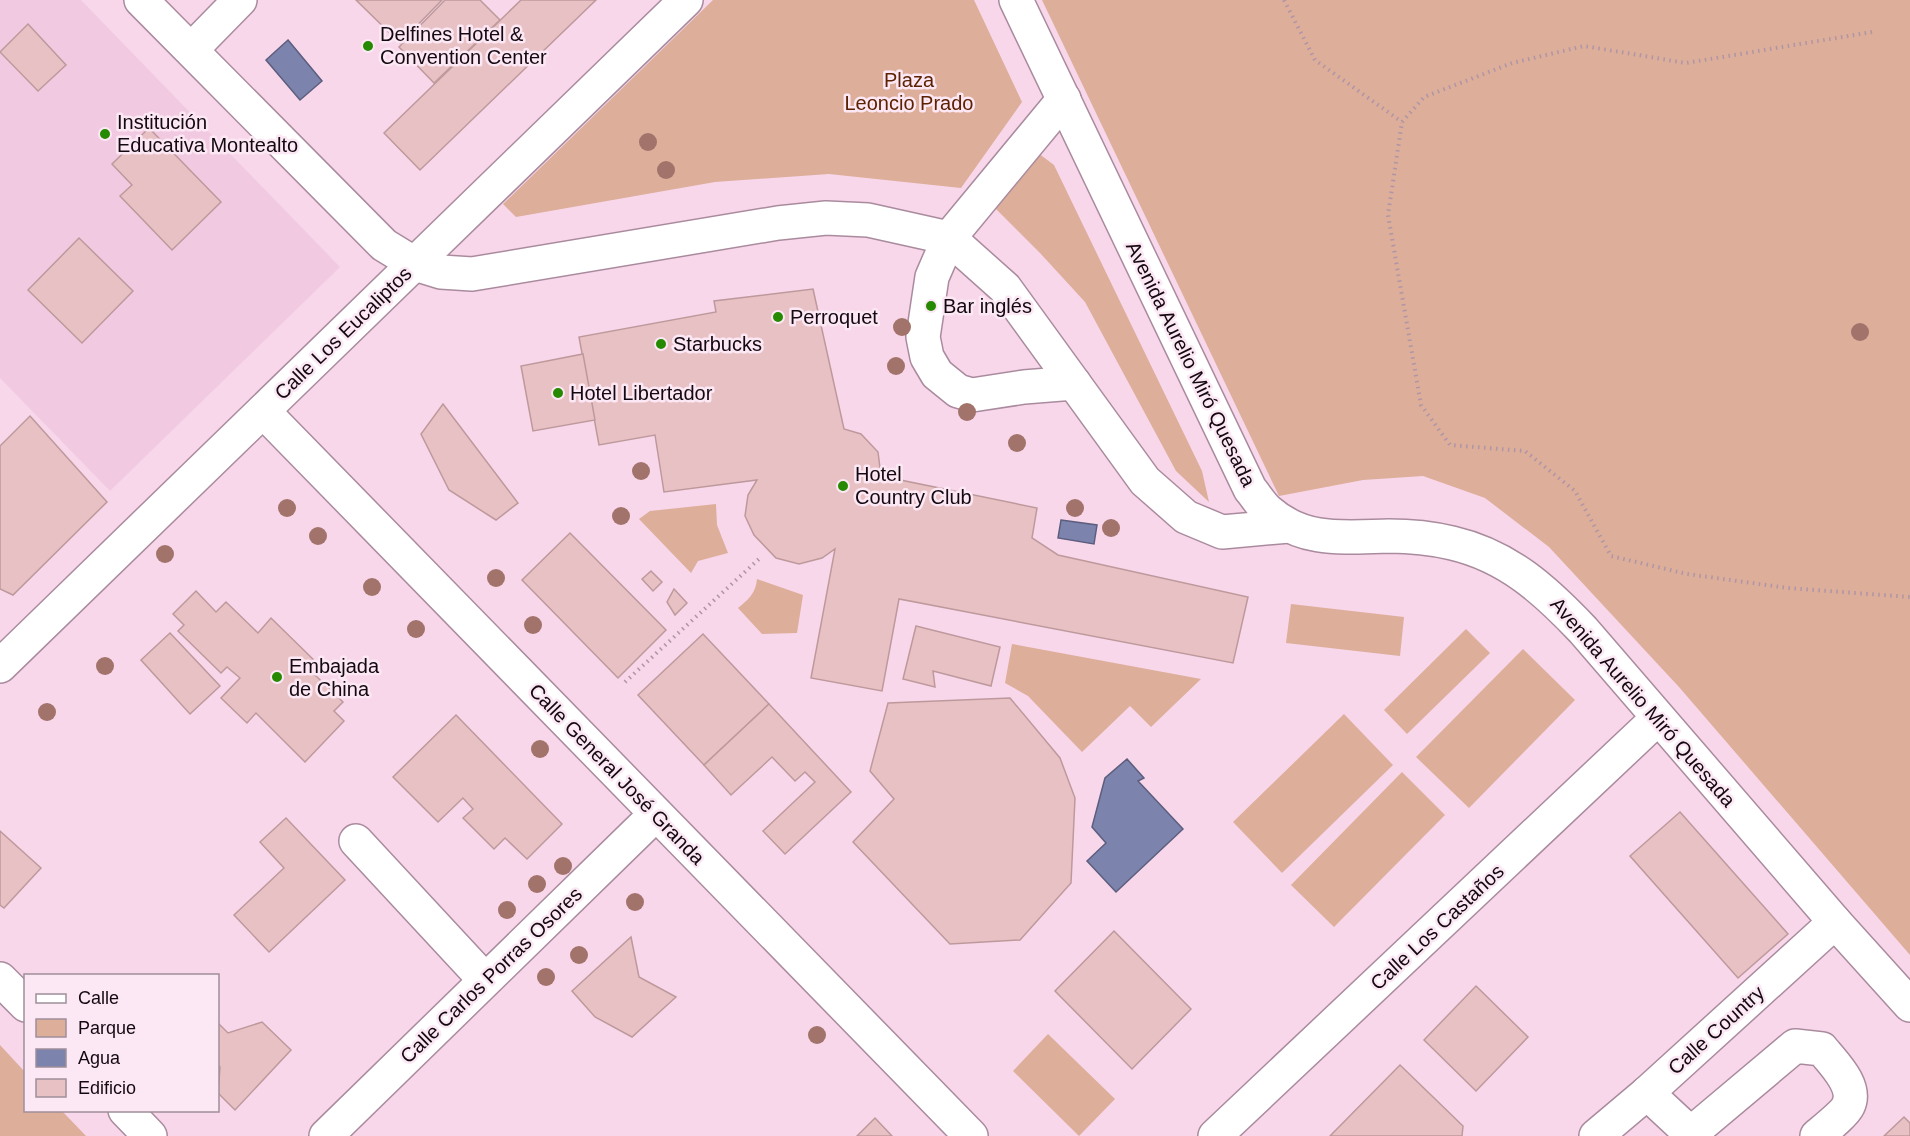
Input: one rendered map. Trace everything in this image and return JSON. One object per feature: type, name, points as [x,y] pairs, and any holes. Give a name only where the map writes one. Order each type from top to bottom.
[{"type":"street","points":[[141,0],[384,245],[414,264],[441,272],[472,274],[826,218],[868,220],[949,238],[1005,288],[1145,481],[1186,517],[1222,532],[1289,526]]},
{"type":"street","points":[[191,50],[240,0]]},
{"type":"street","name":"Avenida Aurelio Miró Quesada","points":[[1016,0],[1250,489],[1267,510],[1289,526],[1310,534],[1336,538],[1423,537],[1455,543],[1488,555],[1520,572],[1551,596],[1583,630],[1835,922],[1910,1005]]},
{"type":"street","name":"Calle Los Eucaliptos","points":[[0,666],[414,264],[679,2]]},
{"type":"street","points":[[1064,99],[949,238],[932,277],[923,337],[927,357],[938,374],[958,391],[972,395],[1024,387],[1074,383]]},
{"type":"street","name":"Calle General José Granda","points":[[263,411],[971,1136]]},
{"type":"street","name":"Calle Los Castaños","points":[[1215,1136],[1658,718]]},
{"type":"street","name":"Calle Carlos Porras Osores","points":[[326,1136],[656,814]]},
{"type":"street","points":[[356,841],[485,980]]},
{"type":"street","name":"Calle Country","points":[[1596,1136],[1647,1093],[1835,922]]},
{"type":"street","points":[[0,979],[24,1003]]},
{"type":"street","points":[[1647,1093],[1689,1135],[1795,1046],[1822,1049],[1849,1084],[1850,1095],[1848,1106],[1817,1136]]},
{"type":"street","points":[[127,1112],[150,1136]]},
{"type":"path","points":[[1284,0],[1315,60],[1402,122]]},
{"type":"path","points":[[1872,32],[1686,63],[1584,46],[1512,63],[1424,97],[1402,122],[1388,215],[1421,405],[1450,445],[1525,451],[1575,491],[1611,556],[1687,574],[1788,588],[1910,597]]},
{"type":"path","points":[[625,682],[759,559]]},
{"type":"shaded area","name":"Institución Educativa Montealto","points":[[0,0],[81,0],[340,267],[110,491],[0,378]]},
{"type":"green space","name":"Plaza Leoncio Prado","points":[[713,0],[974,0],[1022,102],[961,188],[829,174],[715,182],[516,217],[503,204]]},
{"type":"green space","points":[[1042,0],[1910,0],[1910,955],[1679,687],[1549,547],[1485,498],[1423,476],[1363,480],[1279,496]]},
{"type":"green space","points":[[1038,153],[1054,165],[1202,471],[1209,502],[1176,471],[1085,302],[996,209],[1017,171]]},
{"type":"green space","points":[[716,504],[717,525],[728,553],[698,561],[691,573],[639,519],[650,511]]},
{"type":"green space","points":[[757,579],[803,595],[797,633],[762,634],[738,608],[751,596]]},
{"type":"green space","points":[[1291,604],[1404,617],[1400,656],[1286,643]]},
{"type":"green space","points":[[1466,629],[1490,653],[1407,734],[1384,710]]},
{"type":"green space","points":[[1012,644],[1201,679],[1151,727],[1130,706],[1082,752],[1028,696],[1005,683]]},
{"type":"green space","points":[[1523,649],[1575,700],[1469,808],[1416,757]]},
{"type":"green space","points":[[1344,714],[1393,765],[1282,873],[1233,822]]},
{"type":"green space","points":[[1402,772],[1445,815],[1334,927],[1291,885]]},
{"type":"green space","points":[[1048,1034],[1115,1099],[1079,1136],[1013,1071]]},
{"type":"green space","points":[[0,1045],[24,1071],[24,1112],[63,1112],[86,1136],[0,1136]]},
{"type":"water","points":[[288,40],[322,81],[300,100],[266,60]]},
{"type":"water","points":[[1061,520],[1097,525],[1094,544],[1058,538]]},
{"type":"water","points":[[1127,759],[1144,778],[1138,781],[1183,829],[1116,892],[1087,861],[1106,843],[1092,827],[1105,778]]},
{"type":"building","points":[[356,0],[442,0],[400,43]]},
{"type":"building","points":[[445,0],[480,0],[500,20],[434,83],[399,47]]},
{"type":"building","points":[[521,0],[596,0],[420,170],[384,133]]},
{"type":"building","points":[[28,24],[66,65],[38,91],[0,52]]},
{"type":"building","points":[[149,128],[221,202],[172,250],[120,196],[132,185],[112,164]]},
{"type":"building","points":[[79,238],[133,291],[82,343],[28,290]]},
{"type":"building","name":"Hotel Country Club","points":[[813,289],[844,429],[861,434],[878,452],[881,476],[1037,508],[1032,538],[1058,555],[1248,597],[1233,663],[899,599],[882,691],[811,678],[835,549],[822,558],[799,564],[776,558],[754,535],[745,516],[748,495],[757,480],[664,492],[655,435],[599,445],[579,337],[716,312],[714,301]]},
{"type":"building","name":"Hotel Libertador","points":[[583,354],[595,420],[533,431],[521,366]]},
{"type":"building","points":[[443,404],[518,503],[496,520],[449,490],[421,434]]},
{"type":"building","points":[[30,416],[107,502],[13,595],[0,589],[0,446]]},
{"type":"building","points":[[570,533],[666,630],[618,678],[522,580]]},
{"type":"building","points":[[651,571],[662,582],[653,591],[642,579]]},
{"type":"building","points":[[674,589],[687,603],[675,615],[667,602]]},
{"type":"building","name":"Embajada de China","points":[[196,591],[216,612],[226,602],[258,633],[271,618],[322,668],[315,675],[343,702],[334,711],[344,721],[305,762],[256,713],[247,723],[221,698],[240,678],[227,667],[221,673],[178,631],[184,625],[173,614]]},
{"type":"building","points":[[916,626],[1000,647],[991,686],[933,671],[935,687],[903,679]]},
{"type":"building","points":[[170,633],[220,686],[190,714],[141,660]]},
{"type":"building","points":[[703,634],[769,704],[704,765],[638,695]]},
{"type":"building","points":[[1010,698],[1060,758],[1075,798],[1071,883],[1020,940],[950,944],[853,842],[894,799],[870,771],[888,703]]},
{"type":"building","points":[[769,704],[851,792],[785,854],[763,831],[815,782],[805,772],[795,781],[772,757],[731,795],[704,765]]},
{"type":"building","points":[[456,715],[562,824],[527,859],[505,838],[494,849],[463,818],[473,809],[463,798],[438,822],[393,777]]},
{"type":"building","points":[[1680,812],[1788,934],[1738,978],[1630,856]]},
{"type":"building","points":[[286,818],[345,880],[269,952],[234,915],[284,868],[260,842]]},
{"type":"building","points":[[0,831],[41,868],[4,908],[0,905]]},
{"type":"building","points":[[1114,931],[1191,1009],[1132,1069],[1055,991]]},
{"type":"building","points":[[631,937],[639,977],[676,997],[632,1037],[595,1017],[572,991]]},
{"type":"building","points":[[1476,986],[1528,1037],[1476,1091],[1424,1040]]},
{"type":"building","points":[[262,1022],[291,1050],[235,1110],[219,1094],[219,1024],[228,1033]]},
{"type":"building","points":[[1400,1065],[1463,1126],[1462,1136],[1330,1136]]},
{"type":"building","points":[[1904,1117],[1910,1123],[1910,1136],[1884,1136]]},
{"type":"building","points":[[875,1118],[892,1136],[857,1136]]},
{"type":"place","name":"Delfines Hotel & Convention Center","points":[[368,46]]},
{"type":"place","name":"Institución Educativa Montealto","points":[[105,134]]},
{"type":"place","name":"Bar inglés","points":[[931,306]]},
{"type":"place","name":"Perroquet","points":[[778,317]]},
{"type":"place","name":"Starbucks","points":[[661,344]]},
{"type":"place","name":"Hotel Libertador","points":[[558,393]]},
{"type":"place","name":"Hotel Country Club","points":[[843,486]]},
{"type":"place","name":"Embajada de China","points":[[277,677]]}]
